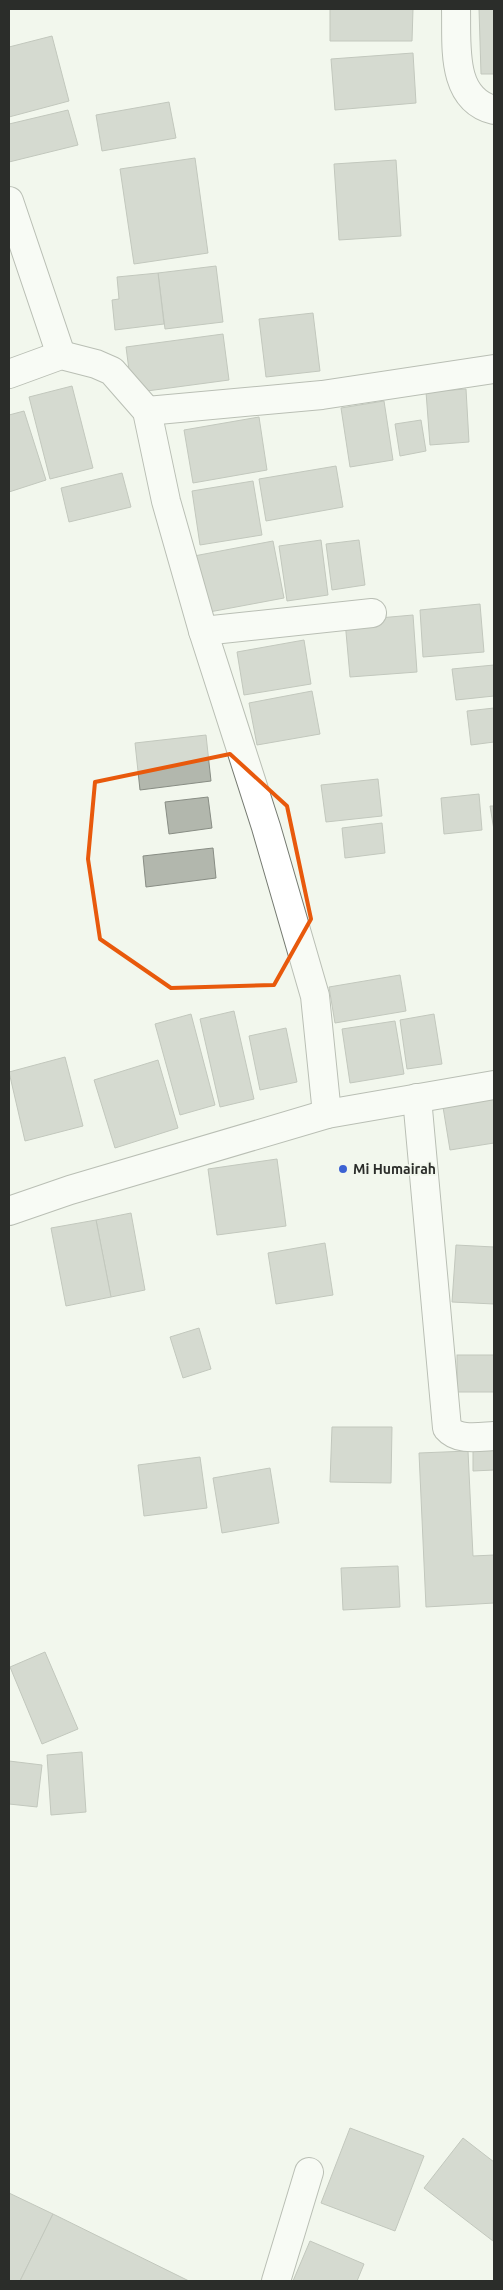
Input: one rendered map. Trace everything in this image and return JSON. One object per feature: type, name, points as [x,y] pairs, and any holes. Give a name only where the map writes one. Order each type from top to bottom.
[{"type":"street","points":[[456,9],[460,80],[469,95],[476,102],[494,110]]},
{"type":"street","points":[[9,201],[61,355]]},
{"type":"street","points":[[9,374],[61,355],[96,364],[112,371],[147,411],[166,501],[202,631],[266,827],[315,996],[327,1114]]},
{"type":"street","points":[[147,411],[322,396],[494,369]]},
{"type":"street","points":[[202,631],[372,613]]},
{"type":"street","points":[[9,1211],[70,1190],[327,1114],[494,1085]]},
{"type":"street","points":[[417,1098],[447,1428],[451,1433],[459,1437],[494,1436]]},
{"type":"street","points":[[276,2281],[310,2172]]},
{"type":"highlighted area","points":[[230,754],[287,806],[311,919],[274,985],[171,988],[100,939],[88,859],[95,782]]},
{"type":"building","points":[[330,9],[413,9],[412,41],[330,41]]},
{"type":"building","points":[[479,9],[494,9],[494,74],[481,74]]},
{"type":"building","points":[[52,36],[69,101],[9,117],[9,47]]},
{"type":"building","points":[[413,53],[416,103],[335,110],[331,59]]},
{"type":"building","points":[[169,102],[176,138],[102,151],[96,115]]},
{"type":"building","points":[[68,110],[78,145],[9,162],[9,124]]},
{"type":"building","points":[[195,158],[208,253],[134,264],[120,169]]},
{"type":"building","points":[[396,160],[401,236],[339,240],[334,164]]},
{"type":"building","points":[[216,266],[223,322],[165,329],[158,273]]},
{"type":"building","points":[[158,273],[164,324],[115,330],[112,300],[119,299],[117,277]]},
{"type":"building","points":[[313,313],[320,371],[266,377],[259,319]]},
{"type":"building","points":[[223,334],[229,380],[132,393],[126,347]]},
{"type":"building","points":[[72,386],[93,468],[50,479],[29,397]]},
{"type":"building","points":[[466,389],[469,442],[430,445],[426,392]]},
{"type":"building","points":[[384,401],[393,460],[350,467],[341,408]]},
{"type":"building","points":[[24,411],[46,480],[9,492],[9,415]]},
{"type":"building","points":[[259,417],[267,470],[193,483],[184,430]]},
{"type":"building","points":[[421,420],[426,451],[400,456],[395,424]]},
{"type":"building","points":[[336,466],[343,507],[266,521],[259,479]]},
{"type":"building","points":[[122,473],[131,507],[69,522],[61,488]]},
{"type":"building","points":[[253,481],[262,535],[200,545],[192,491]]},
{"type":"building","points":[[321,540],[328,595],[287,601],[279,546]]},
{"type":"building","points":[[359,540],[365,585],[332,590],[326,544]]},
{"type":"building","points":[[273,541],[284,598],[204,613],[194,556]]},
{"type":"building","points":[[480,604],[484,652],[423,657],[420,610]]},
{"type":"building","points":[[413,615],[417,672],[350,677],[345,621]]},
{"type":"building","points":[[304,640],[311,684],[244,695],[237,652]]},
{"type":"building","points":[[494,665],[494,696],[456,700],[452,669]]},
{"type":"building","points":[[312,691],[320,734],[257,745],[249,703]]},
{"type":"building","points":[[494,708],[494,742],[471,745],[467,711]]},
{"type":"building","points":[[206,735],[211,781],[140,790],[135,743]]},
{"type":"building","points":[[378,779],[382,816],[326,822],[321,785]]},
{"type":"building","points":[[479,794],[482,830],[444,834],[441,798]]},
{"type":"building","points":[[208,797],[212,828],[169,834],[165,802]]},
{"type":"building","points":[[490,806],[494,806],[494,830]]},
{"type":"building","points":[[382,823],[385,853],[345,858],[342,828]]},
{"type":"building","points":[[213,848],[216,878],[146,887],[143,856]]},
{"type":"building","points":[[400,975],[406,1011],[335,1023],[329,987]]},
{"type":"building","points":[[234,1011],[254,1099],[220,1107],[200,1019]]},
{"type":"building","points":[[191,1014],[215,1105],[180,1115],[155,1024]]},
{"type":"building","points":[[434,1014],[442,1064],[407,1069],[400,1020]]},
{"type":"building","points":[[395,1021],[404,1074],[350,1083],[342,1029]]},
{"type":"building","points":[[286,1028],[297,1082],[260,1090],[249,1036]]},
{"type":"building","points":[[65,1057],[83,1126],[25,1141],[9,1072]]},
{"type":"building","points":[[158,1060],[178,1128],[115,1148],[94,1080]]},
{"type":"building","points":[[494,1093],[494,1143],[450,1150],[442,1101]]},
{"type":"building","points":[[277,1159],[286,1226],[217,1235],[208,1169]]},
{"type":"building","points":[[131,1213],[145,1290],[111,1297],[96,1220]]},
{"type":"building","points":[[96,1220],[111,1297],[66,1306],[51,1228]]},
{"type":"building","points":[[325,1243],[333,1295],[276,1304],[268,1253]]},
{"type":"building","points":[[456,1245],[494,1247],[494,1304],[452,1302]]},
{"type":"building","points":[[199,1328],[211,1369],[183,1378],[170,1337]]},
{"type":"building","points":[[457,1355],[494,1355],[494,1392],[457,1392]]},
{"type":"building","points":[[332,1427],[392,1427],[391,1483],[330,1482]]},
{"type":"building","points":[[494,1445],[494,1470],[473,1471],[473,1446]]},
{"type":"building","points":[[468,1451],[473,1556],[494,1555],[494,1603],[426,1607],[419,1453]]},
{"type":"building","points":[[200,1457],[207,1508],[144,1516],[138,1465]]},
{"type":"building","points":[[270,1468],[279,1523],[222,1533],[213,1478]]},
{"type":"building","points":[[398,1566],[400,1607],[343,1610],[341,1568]]},
{"type":"building","points":[[45,1652],[78,1729],[42,1744],[10,1667]]},
{"type":"building","points":[[82,1752],[86,1812],[51,1815],[47,1755]]},
{"type":"building","points":[[9,1761],[42,1765],[37,1807],[9,1804]]},
{"type":"building","points":[[350,2128],[424,2156],[395,2231],[321,2203]]},
{"type":"building","points":[[463,2138],[494,2162],[493,2241],[424,2188]]},
{"type":"building","points":[[9,2193],[53,2214],[20,2281],[9,2281]]},
{"type":"building","points":[[53,2214],[189,2281],[20,2281]]},
{"type":"building","points":[[310,2241],[364,2264],[357,2281],[293,2281]]},
{"type":"place","name":"Mi Humairah","points":[[343,1169]]}]
